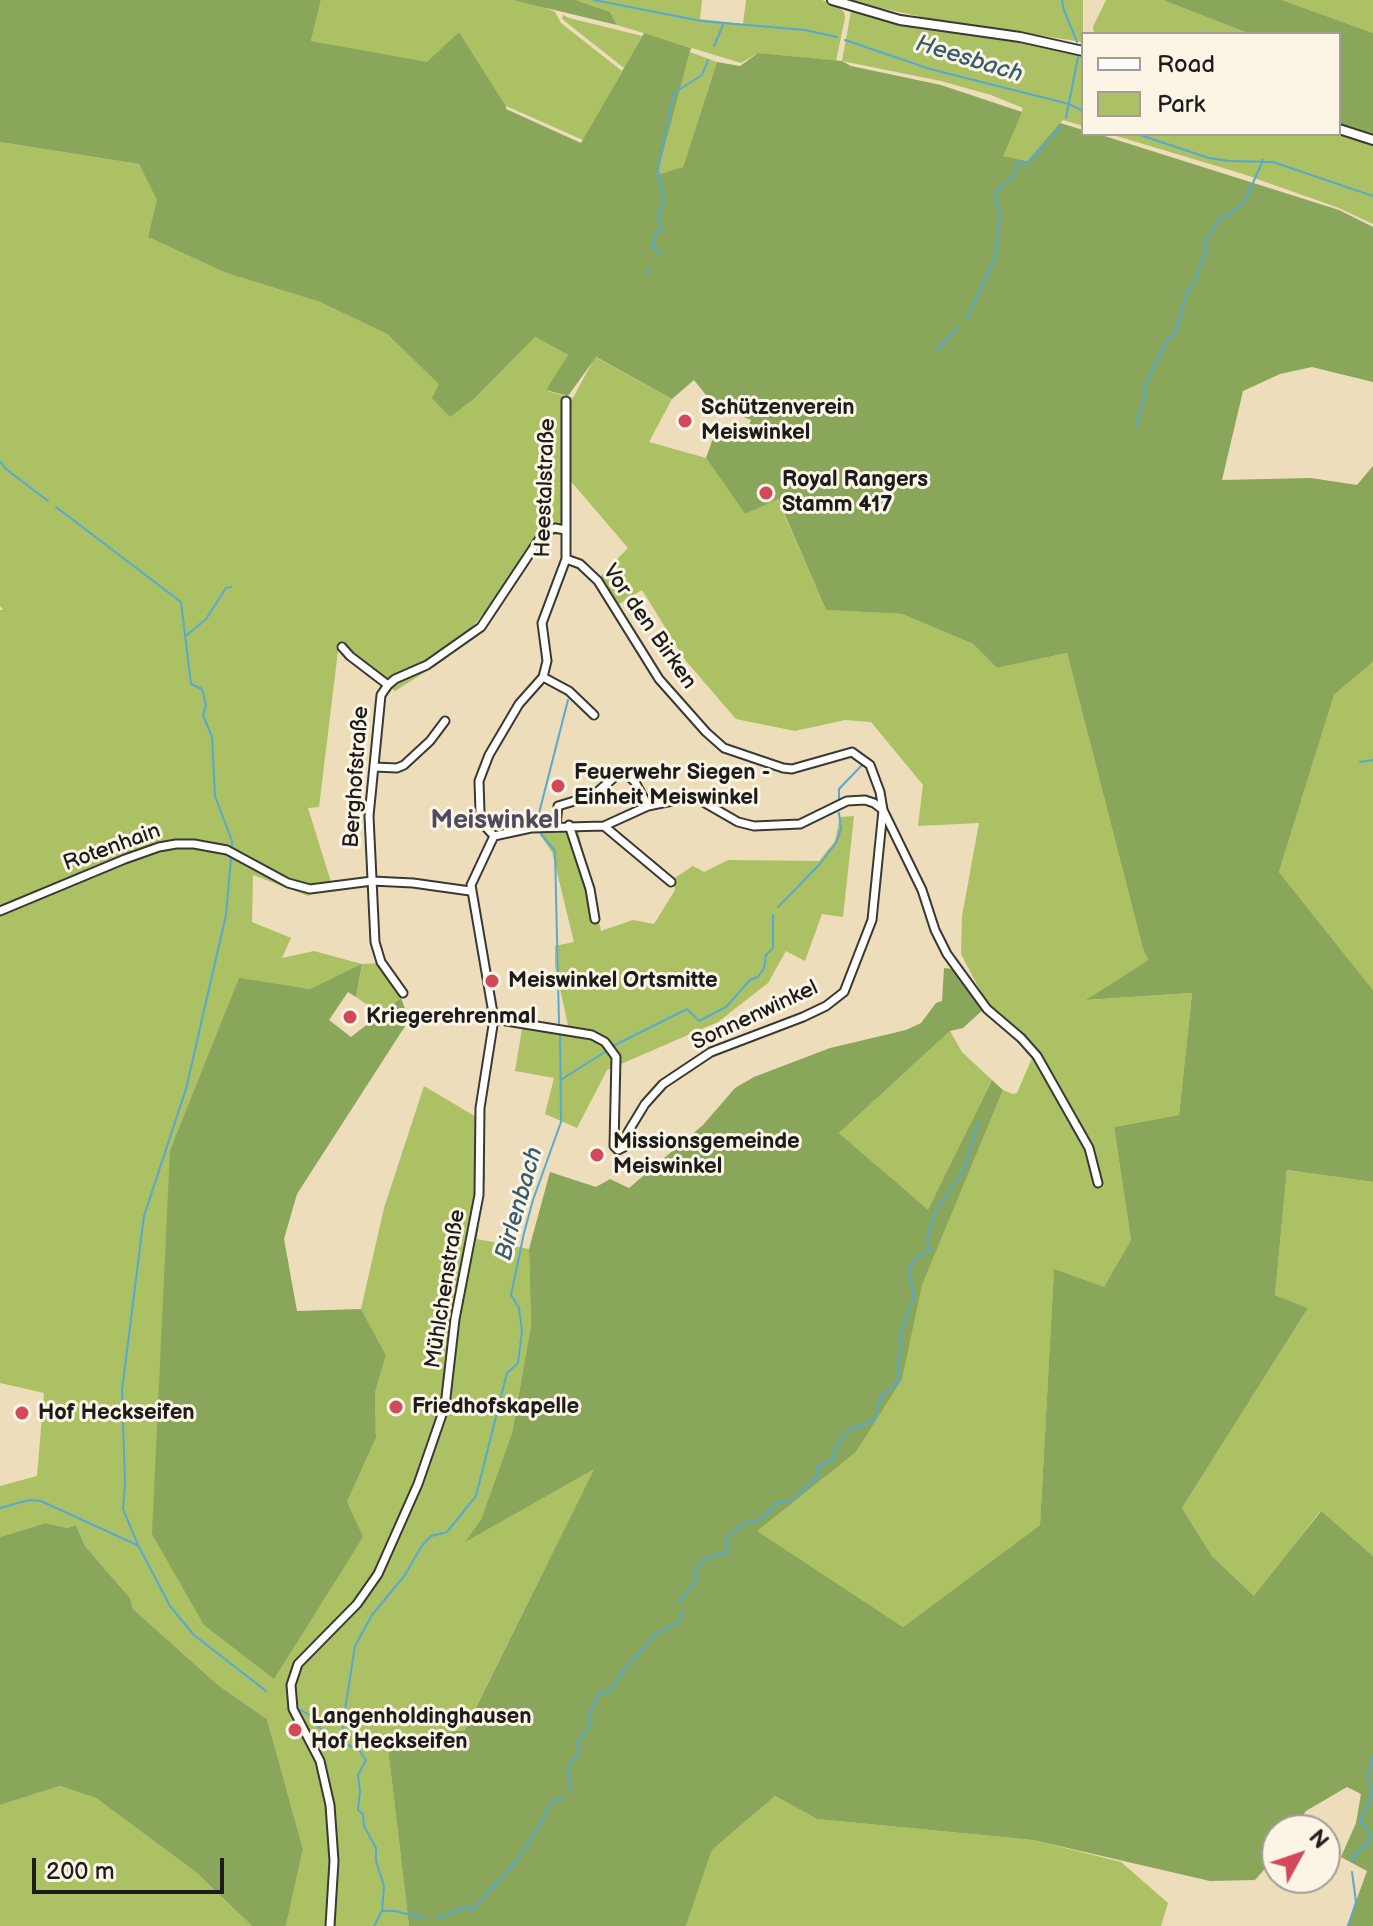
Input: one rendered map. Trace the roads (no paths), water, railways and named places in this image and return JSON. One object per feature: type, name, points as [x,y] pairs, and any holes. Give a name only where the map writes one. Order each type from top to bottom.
[{"type":"main road","points":[[832,0],[900,20],[1020,37],[1081,51]]},
{"type":"main road","points":[[1341,130],[1373,140]]},
{"type":"street","name":"Heestalstraße","points":[[543,677],[547,661],[542,623],[566,559],[566,401]]},
{"type":"street","name":"Berghofstraße","points":[[403,993],[381,962],[375,943],[369,816],[381,695],[388,685],[427,665],[481,627],[544,532],[555,528],[565,530]]},
{"type":"street","name":"Vor den Birken","points":[[566,559],[580,564],[598,581],[659,679],[716,742],[734,752],[792,769],[852,752],[870,765],[883,810]]},
{"type":"street","points":[[342,647],[388,685]]},
{"type":"street","points":[[494,836],[484,825],[480,812],[479,781],[481,771],[519,704],[543,677],[569,691],[594,715]]},
{"type":"street","points":[[374,767],[397,768],[404,765],[430,741],[445,721]]},
{"type":"street","points":[[556,826],[558,806],[594,795],[619,773],[624,772],[635,782],[648,806]]},
{"type":"street","points":[[494,836],[556,826],[604,826],[648,806],[682,799],[698,799],[738,822],[754,826],[800,824],[840,803],[856,799],[874,803],[883,810],[922,890],[935,930],[947,954],[993,1015],[1037,1056],[1089,1148],[1098,1183]]},
{"type":"street","name":"Sonnenwinkel","points":[[494,1019],[592,1035],[605,1042],[616,1057],[614,1146],[616,1150],[621,1149],[645,1104],[663,1084],[711,1052],[803,1017],[826,1006],[844,992],[872,920],[883,810]]},
{"type":"street","points":[[569,825],[590,889],[595,919]]},
{"type":"street","points":[[604,826],[671,882]]},
{"type":"street","points":[[470,891],[477,868],[494,836]]},
{"type":"street","name":"Rotenhain","points":[[0,911],[125,859],[176,844],[227,850],[288,883],[310,889],[372,881],[470,891]]},
{"type":"street","name":"Mühlchenstraße","points":[[330,1926],[334,1861],[326,1782],[320,1761],[296,1720],[291,1698],[293,1674],[298,1664],[357,1604],[378,1574],[418,1484],[445,1406],[455,1319],[479,1195],[480,1108],[494,1019],[470,891]]},
{"type":"waterway","name":"Heesbach","points":[[594,0],[701,21],[805,30],[837,37]]},
{"type":"waterway","points":[[1062,0],[1077,42]]},
{"type":"waterway","points":[[714,46],[723,25]]},
{"type":"waterway","name":"Heesbach","points":[[845,40],[930,69],[1069,104],[1081,110]]},
{"type":"waterway","points":[[1066,118],[1078,57]]},
{"type":"waterway","points":[[661,255],[653,246],[656,234],[661,230],[658,214],[664,203],[658,170],[674,93],[702,75],[708,60]]},
{"type":"waterway","points":[[967,318],[995,258],[1000,213],[995,198],[997,191],[1015,175],[1016,162],[1027,164],[1061,127]]},
{"type":"waterway","name":"Heesbach","points":[[1143,136],[1209,158],[1273,162],[1373,196]]},
{"type":"waterway","points":[[1136,427],[1145,385],[1167,340],[1175,334],[1186,295],[1196,279],[1207,247],[1204,243],[1220,218],[1245,201],[1263,160]]},
{"type":"waterway","points":[[645,273],[651,269]]},
{"type":"waterway","points":[[936,351],[958,327]]},
{"type":"waterway","points":[[0,461],[48,501]]},
{"type":"waterway","points":[[56,507],[181,602],[191,684],[202,689],[206,705],[203,715],[212,737],[215,796],[232,846]]},
{"type":"waterway","points":[[187,635],[206,619],[226,588],[231,587]]},
{"type":"waterway","name":"Birlenbach","points":[[537,821],[568,700]]},
{"type":"waterway","points":[[1360,762],[1373,760]]},
{"type":"waterway","points":[[839,800],[839,789],[863,764]]},
{"type":"waterway","points":[[778,907],[836,843],[841,829],[839,813]]},
{"type":"waterway","name":"Birlenbach","points":[[541,834],[555,851],[559,1023]]},
{"type":"waterway","points":[[231,858],[226,915],[186,1089],[144,1216],[122,1390],[123,1509],[170,1606],[194,1635],[266,1691]]},
{"type":"waterway","points":[[613,1046],[687,1009],[699,1021],[726,1007],[764,968],[766,955],[773,948],[773,915]]},
{"type":"waterway","name":"Birlenbach","points":[[345,1710],[355,1646],[372,1615],[405,1575],[421,1547],[431,1536],[447,1532],[476,1496],[507,1373],[518,1363],[522,1331],[519,1308],[511,1295],[533,1200],[561,1122],[560,1033]]},
{"type":"waterway","points":[[562,1079],[605,1052]]},
{"type":"waterway","points":[[678,1603],[697,1580],[694,1574],[704,1559],[728,1552],[726,1538],[743,1524],[762,1519],[776,1503],[792,1501],[819,1475],[816,1468],[835,1458],[835,1448],[849,1430],[875,1420],[881,1397],[898,1382],[901,1331],[914,1297],[909,1271],[914,1259],[930,1250],[927,1240],[935,1212],[963,1172],[979,1120]]},
{"type":"waterway","points":[[0,1508],[29,1500],[41,1501],[137,1545]]},
{"type":"waterway","points":[[570,1790],[568,1765],[578,1755],[579,1740],[592,1723],[588,1717],[600,1692],[609,1693],[621,1673],[656,1634],[681,1620],[682,1611]]},
{"type":"waterway","points":[[301,1710],[336,1741],[340,1741]]},
{"type":"waterway","name":"Birlenbach","points":[[344,1718],[342,1742],[359,1750],[366,1760],[358,1775],[358,1810],[363,1814],[364,1826],[376,1848],[376,1861],[384,1886],[382,1911],[374,1926]]},
{"type":"waterway","points":[[1373,1756],[1368,1779],[1373,1790]]},
{"type":"waterway","points":[[1352,1862],[1369,1841],[1370,1832],[1360,1821],[1373,1792]]},
{"type":"waterway","points":[[437,1918],[466,1907],[472,1910],[515,1863],[541,1824],[550,1804],[563,1797]]},
{"type":"waterway","points":[[1348,1926],[1356,1902],[1352,1872]]},
{"type":"waterway","points":[[382,1911],[424,1918]]},
{"type":"place","name":"Schützenverein Meiswinkel","points":[[685,421]]},
{"type":"place","name":"Royal Rangers Stamm 417","points":[[766,493]]},
{"type":"place","name":"Feuerwehr Siegen - Einheit Meiswinkel","points":[[558,786]]},
{"type":"place","name":"Meiswinkel Ortsmitte","points":[[492,981]]},
{"type":"place","name":"Kriegerehrenmal","points":[[350,1017]]},
{"type":"place","name":"Missionsgemeinde Meiswinkel","points":[[597,1155]]},
{"type":"place","name":"Friedhofskapelle","points":[[396,1407]]},
{"type":"place","name":"Hof Heckseifen","points":[[22,1413]]},
{"type":"place","name":"Langenholdinghausen Hof Heckseifen","points":[[295,1730]]},
{"type":"district","name":"Meiswinkel","points":[[495,821]]}]
